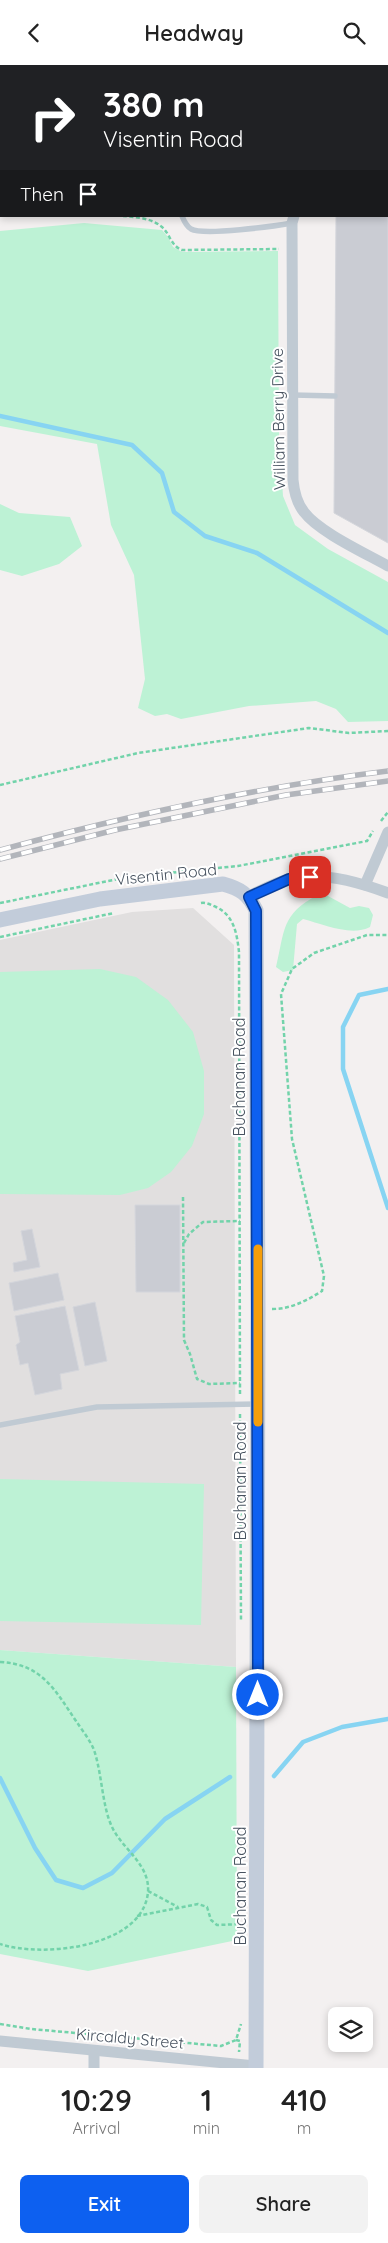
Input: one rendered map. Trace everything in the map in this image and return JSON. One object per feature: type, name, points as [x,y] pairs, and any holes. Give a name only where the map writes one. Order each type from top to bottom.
[{"type":"main road","name":"Visentin Road","points":[[0,919],[100,899],[224,884],[238,888],[249,897]]},
{"type":"main road","name":"Buchanan Road","points":[[249,897],[256,911],[258,1309],[256,2067]]},
{"type":"street","name":"William Berry Drive","points":[[292,219],[293,480],[299,504],[314,523],[388,566]]},
{"type":"street","points":[[365,885],[388,832]]},
{"type":"street","points":[[249,897],[289,879],[310,877],[365,885],[388,893]]},
{"type":"street","name":"Kircaldy Street","points":[[0,2041],[256,2067]]},
{"type":"street","points":[[94,2051],[94,2068]]},
{"type":"lane","points":[[182,217],[186,224],[195,230],[256,229],[292,219]]},
{"type":"lane","points":[[293,395],[335,396]]},
{"type":"lane","points":[[0,1425],[97,1407],[258,1404]]},
{"type":"path","points":[[0,785],[138,753],[308,728],[349,733],[388,731]]},
{"type":"path","points":[[0,903],[128,877],[238,866],[367,841],[388,812]]},
{"type":"path","points":[[155,873],[156,892]]},
{"type":"path","points":[[195,903],[205,902],[224,911],[236,928],[239,951],[241,1627]]},
{"type":"path","points":[[0,937],[115,913]]},
{"type":"path","points":[[258,1309],[280,1309],[304,1303],[322,1291],[324,1276],[292,1139],[281,994],[292,969],[314,953],[367,935],[388,935]]},
{"type":"path","points":[[183,1197],[184,1340],[190,1354],[194,1375],[204,1383],[240,1383]]},
{"type":"path","points":[[183,1245],[189,1234],[203,1221],[240,1221]]},
{"type":"path","points":[[0,1662],[17,1663],[39,1673],[55,1690],[94,1748],[112,1826],[121,1842],[147,1874],[148,1891],[145,1903],[138,1916],[114,1936],[81,1947],[35,1951],[0,1944]]},
{"type":"path","points":[[148,1891],[179,1908]]},
{"type":"path","points":[[138,1916],[198,1904],[207,1907],[210,1920],[217,1925],[241,1923],[241,1931]]},
{"type":"path","points":[[0,2024],[31,2029],[221,2046],[236,2040],[242,2023]]},
{"type":"shaded area","points":[[193,908],[234,945],[236,1667],[0,1650],[0,940],[132,912]]},
{"type":"green space","points":[[84,223],[162,230],[173,247],[182,252],[278,251],[279,434],[283,496],[295,525],[328,549],[388,582],[388,721],[348,722],[336,709],[316,701],[249,706],[181,719],[167,714],[155,716],[138,708],[145,679],[134,575],[111,525],[97,444],[0,426],[0,231]]},
{"type":"green space","points":[[0,504],[19,513],[70,517],[82,546],[59,564],[22,576],[0,570]]},
{"type":"green space","points":[[318,895],[328,896],[350,908],[359,906],[369,908],[373,915],[370,927],[354,931],[303,919],[297,924],[293,970],[283,972],[276,967],[286,924],[297,909]]},
{"type":"green space","points":[[100,969],[136,977],[168,1000],[193,1032],[204,1071],[204,1114],[192,1146],[171,1172],[148,1188],[120,1195],[0,1194],[0,972]]},
{"type":"green space","points":[[0,1479],[204,1484],[201,1625],[0,1621]]},
{"type":"green space","points":[[0,1650],[236,1667],[237,1940],[88,1971],[0,1954]]},
{"type":"building","points":[[336,217],[388,217],[388,543],[334,513]]},
{"type":"building","points":[[135,1205],[180,1205],[180,1292],[136,1292]]},
{"type":"building","points":[[32,1229],[40,1267],[14,1272],[13,1263],[27,1260],[21,1231]]},
{"type":"building","points":[[58,1273],[64,1300],[14,1311],[9,1283]]},
{"type":"building","points":[[95,1302],[107,1361],[85,1366],[73,1307]]},
{"type":"building","points":[[65,1306],[79,1370],[60,1374],[62,1389],[35,1395],[28,1363],[20,1365],[16,1345],[20,1342],[15,1316]]},
{"type":"waterway","points":[[0,416],[132,445],[162,473],[174,512],[205,536],[257,553],[388,633]]},
{"type":"waterway","points":[[388,989],[359,995],[343,1027],[343,1069],[388,1208]]},
{"type":"waterway","points":[[274,1776],[303,1742],[342,1727],[388,1719]]},
{"type":"waterway","points":[[0,1778],[35,1848],[56,1880],[83,1888],[112,1873],[165,1819],[230,1777]]},
{"type":"railway","points":[[0,850],[144,814],[241,794],[388,771]]},
{"type":"railway","points":[[0,859],[115,830],[286,795],[388,781]]},
{"type":"slow traffic","points":[[258,1249],[258,1422]]},
{"type":"route","points":[[258,1695],[256,911],[249,897],[269,886],[289,879],[310,877]]}]
